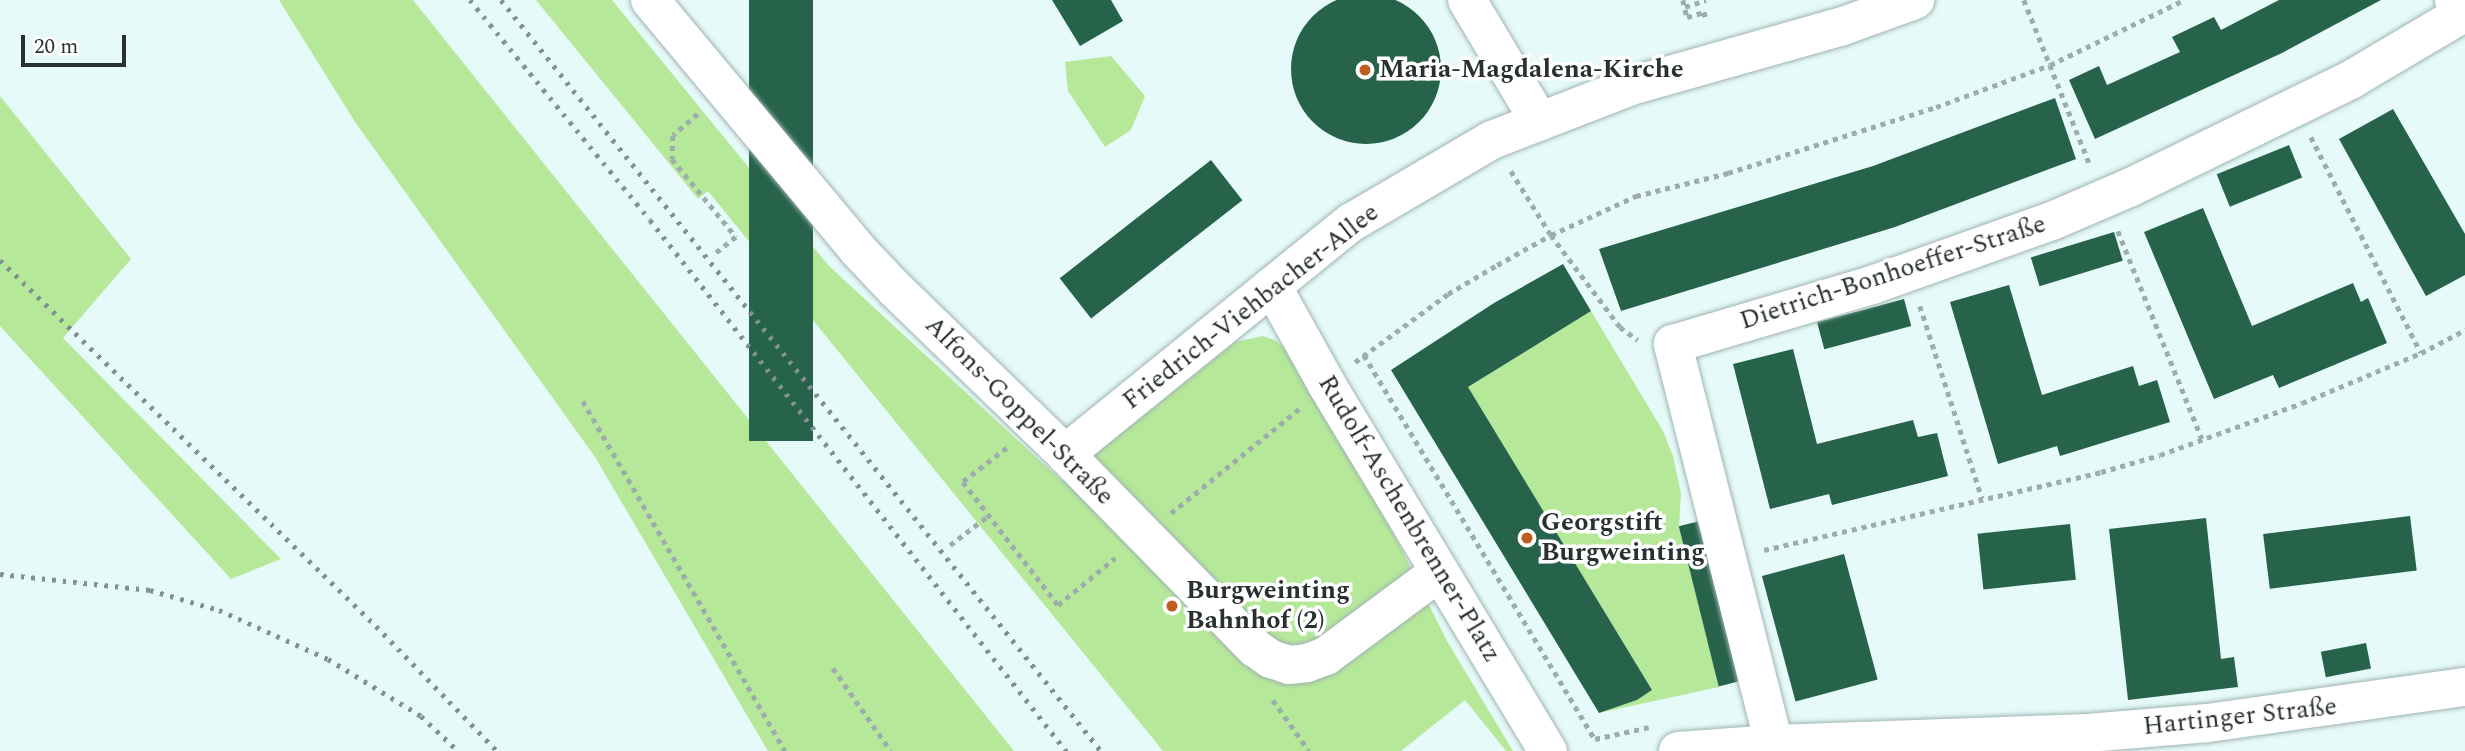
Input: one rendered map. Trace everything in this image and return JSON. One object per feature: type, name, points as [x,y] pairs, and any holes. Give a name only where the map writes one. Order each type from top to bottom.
[{"type":"street","name":"Alfons-Goppel-Straße","points":[[650,0],[858,250],[1065,454],[1255,648],[1271,659],[1289,664],[1307,663],[1326,656],[1439,572]]},
{"type":"street","points":[[1467,0],[1539,121]]},
{"type":"street","name":"Friedrich-Viehbacher-Allee","points":[[1065,454],[1352,222],[1492,140],[1631,86],[1843,26],[1916,0]]},
{"type":"street","name":"Dietrich-Bonhoeffer-Straße","points":[[1673,344],[1910,272],[2052,221],[2296,108],[2462,14],[2454,0]]},
{"type":"street","name":"Rudolf-Aschenbrenner-Platz","points":[[1272,286],[1439,572],[1548,751]]},
{"type":"street","points":[[1673,344],[1730,559],[1774,744]]},
{"type":"street","name":"Hartinger Straße","points":[[1688,744],[1774,744],[2115,730],[2208,723],[2465,687]]},
{"type":"path","points":[[1683,0],[1687,17],[1704,12],[1707,21]]},
{"type":"path","points":[[1685,7],[1706,0]]},
{"type":"path","points":[[1551,235],[1636,196],[1741,169],[1936,107],[2038,70],[2184,0]]},
{"type":"path","points":[[715,254],[736,237],[672,159],[673,136],[725,90]]},
{"type":"path","points":[[2296,108],[2421,353]]},
{"type":"path","points":[[1492,140],[1551,235],[1620,327],[1637,340],[1650,344],[1673,344]]},
{"type":"path","points":[[1910,272],[1982,498]]},
{"type":"path","points":[[1730,559],[2101,472],[2160,455],[2302,403],[2421,353],[2465,330]]},
{"type":"path","points":[[1364,355],[1595,739],[1688,744]]},
{"type":"path","points":[[583,401],[785,751]]},
{"type":"path","points":[[1035,426],[963,482],[1058,605],[1143,535]]},
{"type":"path","points":[[950,544],[988,516]]},
{"type":"path","points":[[834,668],[891,751]]},
{"type":"path","points":[[1267,692],[1309,751]]},
{"type":"green space","points":[[279,0],[413,0],[1014,751],[768,751],[595,457],[355,122]]},
{"type":"green space","points":[[536,0],[612,0],[829,266],[1062,481],[1235,342],[1263,336],[1275,340],[1287,350],[1394,534],[1447,641],[1513,751],[1506,751],[1465,700],[1401,751],[1163,751],[708,191],[698,199]]},
{"type":"green space","points":[[1111,56],[1145,96],[1131,130],[1105,147],[1068,91],[1065,62]]},
{"type":"green space","points":[[0,96],[131,259],[63,338],[281,559],[231,579],[0,326]]},
{"type":"green space","points":[[1591,311],[1663,431],[1673,456],[1681,493],[1679,527],[1719,687],[1599,713],[1637,700],[1652,690],[1468,387]]},
{"type":"building","name":"Maria-Magdalena-Kirche","points":[[1366,-6],[1395,0],[1419,16],[1435,40],[1441,69],[1435,98],[1419,122],[1395,138],[1366,144],[1337,138],[1313,122],[1297,98],[1291,69],[1297,40],[1313,16],[1337,0]]},
{"type":"building","points":[[749,0],[813,0],[813,441],[749,441]]},
{"type":"building","points":[[1052,0],[1111,0],[1123,21],[1080,46]]},
{"type":"building","points":[[2279,0],[2381,0],[2282,53],[2095,139],[2069,80],[2099,66],[2107,85],[2180,52],[2172,37],[2214,17],[2221,30]]},
{"type":"building","points":[[2055,98],[2076,159],[1895,227],[1621,311],[1599,249],[1873,166]]},
{"type":"building","points":[[2393,109],[2465,234],[2465,275],[2426,296],[2339,139]]},
{"type":"building","points":[[2289,145],[2302,177],[2230,207],[2217,174]]},
{"type":"building","points":[[1211,160],[1242,200],[1091,318],[1060,278]]},
{"type":"building","points":[[2203,208],[2252,326],[2353,283],[2361,302],[2368,298],[2387,343],[2279,388],[2273,375],[2214,399],[2144,232]]},
{"type":"building","points":[[2114,232],[2123,261],[2040,286],[2031,257]]},
{"type":"building","name":"Georgstift Burgweinting","points":[[1563,264],[1591,311],[1468,387],[1652,690],[1637,700],[1599,713],[1391,370],[1494,303]]},
{"type":"building","points":[[2009,285],[2042,395],[2133,366],[2139,386],[2157,380],[2170,422],[2060,456],[2057,446],[1998,464],[1950,302]]},
{"type":"building","points":[[1904,299],[1911,326],[1824,349],[1817,322]]},
{"type":"building","points":[[1793,349],[1817,444],[1913,420],[1918,437],[1937,433],[1948,476],[1832,505],[1829,494],[1770,509],[1733,364]]},
{"type":"building","points":[[2410,516],[2417,571],[2270,589],[2263,534]]},
{"type":"building","points":[[2206,518],[2221,659],[2234,657],[2238,687],[2128,700],[2109,529]]},
{"type":"building","points":[[1704,520],[1744,680],[1719,686],[1679,526]]},
{"type":"building","points":[[2070,524],[2076,580],[1983,589],[1978,534]]},
{"type":"building","points":[[1844,554],[1878,680],[1796,702],[1762,576]]},
{"type":"building","points":[[2366,643],[2371,669],[2326,677],[2321,652]]},
{"type":"railway","points":[[470,0],[650,220],[1066,751]]},
{"type":"railway","points":[[501,0],[1101,751]]},
{"type":"railway","points":[[0,260],[376,626],[497,751]]},
{"type":"railway","points":[[0,574],[150,590],[219,610],[328,659],[421,716],[458,751]]},
{"type":"place","name":"Maria-Magdalena-Kirche","points":[[1365,70]]},
{"type":"place","name":"Georgstift Burgweinting","points":[[1527,538]]},
{"type":"place","name":"Burgweinting Bahnhof (2)","points":[[1172,606]]}]
